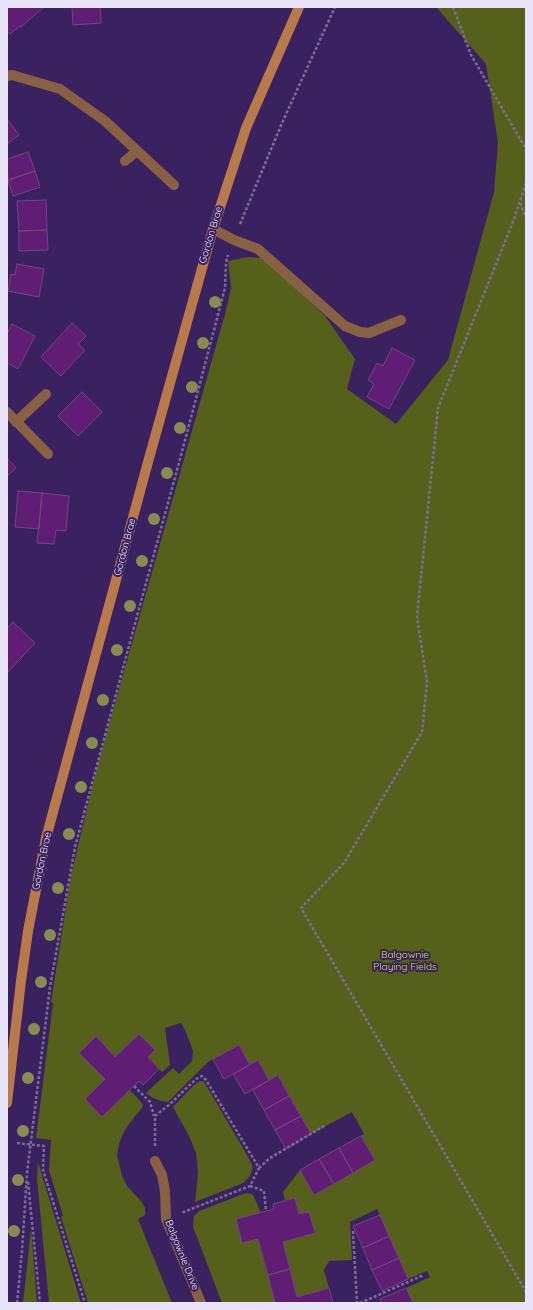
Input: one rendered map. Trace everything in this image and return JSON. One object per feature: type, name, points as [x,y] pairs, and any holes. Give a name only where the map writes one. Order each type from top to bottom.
[{"type":"main road","name":"Gordon Brae","points":[[7,1103],[28,932],[46,838],[213,229],[246,128],[299,7]]},
{"type":"street","points":[[7,76],[12,75],[60,89],[105,121],[174,185]]},
{"type":"street","points":[[125,161],[137,151]]},
{"type":"street","points":[[213,229],[234,240],[258,249],[345,326],[360,332],[369,333],[401,320]]},
{"type":"street","points":[[16,422],[46,394]]},
{"type":"street","points":[[7,412],[48,454]]},
{"type":"street","name":"Balgownie Drive","points":[[155,1161],[162,1175],[165,1191],[166,1219],[201,1303]]},
{"type":"path","points":[[241,219],[282,123],[336,7]]},
{"type":"path","points":[[453,7],[471,55],[526,149]]},
{"type":"path","points":[[526,182],[513,222],[438,408],[417,617],[427,682],[422,732],[344,863],[301,908],[526,1292]]},
{"type":"path","points":[[520,203],[526,218]]},
{"type":"path","points":[[17,1303],[27,1173],[50,987],[75,847],[225,288],[226,262]]},
{"type":"path","points":[[154,1116],[170,1104],[196,1078],[202,1076],[206,1080],[259,1168]]},
{"type":"path","points":[[134,1086],[150,1102],[154,1116],[155,1161]]},
{"type":"path","points":[[250,1186],[259,1168],[270,1158],[324,1126]]},
{"type":"path","points":[[17,1143],[44,1146],[43,1170],[85,1303]]},
{"type":"path","points":[[27,1173],[40,1303]]},
{"type":"path","points":[[166,1219],[250,1186],[264,1191],[266,1212]]},
{"type":"path","points":[[353,1231],[358,1303],[424,1275]]},
{"type":"green space","name":"Balgownie Playing Fields","points":[[436,7],[526,7],[526,1303],[413,1303],[406,1288],[430,1277],[427,1271],[408,1279],[377,1209],[350,1222],[352,1260],[329,1261],[324,1270],[329,1288],[297,1297],[283,1242],[315,1233],[309,1212],[299,1214],[295,1198],[285,1201],[283,1192],[300,1170],[314,1195],[375,1160],[361,1136],[364,1134],[352,1112],[311,1134],[278,1075],[269,1080],[258,1060],[250,1065],[239,1045],[208,1062],[168,1102],[153,1098],[146,1093],[173,1068],[179,1074],[192,1061],[193,1051],[181,1023],[165,1028],[170,1065],[162,1072],[148,1057],[155,1050],[139,1034],[115,1057],[96,1036],[79,1053],[105,1079],[85,1099],[102,1117],[130,1090],[143,1105],[123,1134],[117,1155],[122,1176],[127,1186],[141,1201],[145,1208],[145,1215],[138,1219],[172,1303],[88,1303],[61,1217],[63,1216],[49,1170],[51,1140],[36,1138],[53,1003],[51,1002],[71,875],[97,767],[225,314],[231,288],[228,261],[248,257],[261,258],[293,285],[325,316],[355,359],[347,389],[396,424],[448,360],[494,192],[498,143],[486,64]]},
{"type":"green space","points":[[203,1081],[206,1085],[251,1162],[253,1168],[250,1176],[243,1183],[195,1202],[198,1173],[196,1153],[189,1136],[173,1107],[195,1084]]},
{"type":"green space","points":[[38,1162],[81,1303],[49,1303],[37,1179]]},
{"type":"green space","points":[[246,1193],[252,1194],[261,1213],[258,1239],[275,1303],[222,1303],[193,1227],[194,1216],[199,1211]]},
{"type":"green space","points":[[31,1228],[37,1303],[23,1303],[25,1285]]},
{"type":"building","points":[[7,7],[44,7],[21,27],[20,26],[10,34],[7,31]]},
{"type":"building","points":[[72,7],[100,7],[101,23],[73,25]]},
{"type":"building","points":[[7,119],[19,135],[7,144]]},
{"type":"building","points":[[28,152],[35,171],[8,180],[7,159]]},
{"type":"building","points":[[35,171],[40,187],[13,196],[8,180]]},
{"type":"building","points":[[46,200],[47,230],[19,231],[17,201]]},
{"type":"building","points":[[47,230],[48,250],[19,251],[19,231]]},
{"type":"building","points":[[17,264],[44,269],[39,297],[8,291],[11,274],[15,275]]},
{"type":"building","points":[[72,323],[86,336],[78,344],[85,350],[61,376],[41,357]]},
{"type":"building","points":[[12,324],[35,336],[18,369],[7,363],[7,334]]},
{"type":"building","points":[[392,348],[415,360],[389,409],[367,397],[374,384],[368,380],[377,363],[383,366]]},
{"type":"building","points":[[82,392],[102,412],[78,436],[58,416]]},
{"type":"building","points":[[7,458],[16,468],[7,476]]},
{"type":"building","points":[[18,491],[42,493],[39,529],[15,527]]},
{"type":"building","points":[[42,493],[69,496],[66,531],[56,530],[54,544],[37,543]]},
{"type":"building","points":[[13,622],[35,643],[7,673],[7,629]]},
{"type":"building","points":[[139,1034],[155,1050],[148,1057],[159,1069],[143,1085],[139,1081],[102,1117],[85,1099],[105,1079],[79,1053],[96,1036],[115,1057]]},
{"type":"building","points":[[239,1045],[250,1065],[224,1079],[213,1059]]},
{"type":"building","points":[[258,1060],[269,1080],[245,1094],[233,1074]]},
{"type":"building","points":[[278,1075],[289,1096],[264,1110],[253,1090]]},
{"type":"building","points":[[289,1096],[301,1116],[275,1130],[264,1110]]},
{"type":"building","points":[[301,1116],[311,1134],[286,1149],[275,1130]]},
{"type":"building","points":[[361,1136],[375,1160],[353,1173],[339,1148]]},
{"type":"building","points":[[339,1148],[353,1173],[334,1184],[319,1159]]},
{"type":"building","points":[[319,1159],[334,1184],[314,1195],[300,1170]]},
{"type":"building","points":[[295,1198],[299,1214],[309,1212],[315,1233],[283,1242],[290,1269],[268,1275],[258,1239],[242,1243],[236,1219],[274,1209],[273,1204]]},
{"type":"building","points":[[380,1215],[389,1236],[363,1248],[353,1226]]},
{"type":"building","points":[[389,1236],[399,1258],[372,1270],[363,1248]]},
{"type":"building","points":[[399,1258],[408,1279],[382,1291],[372,1270]]},
{"type":"building","points":[[290,1269],[297,1297],[329,1288],[333,1303],[275,1303],[268,1275]]},
{"type":"building","points":[[406,1288],[413,1303],[381,1303],[380,1299]]}]
